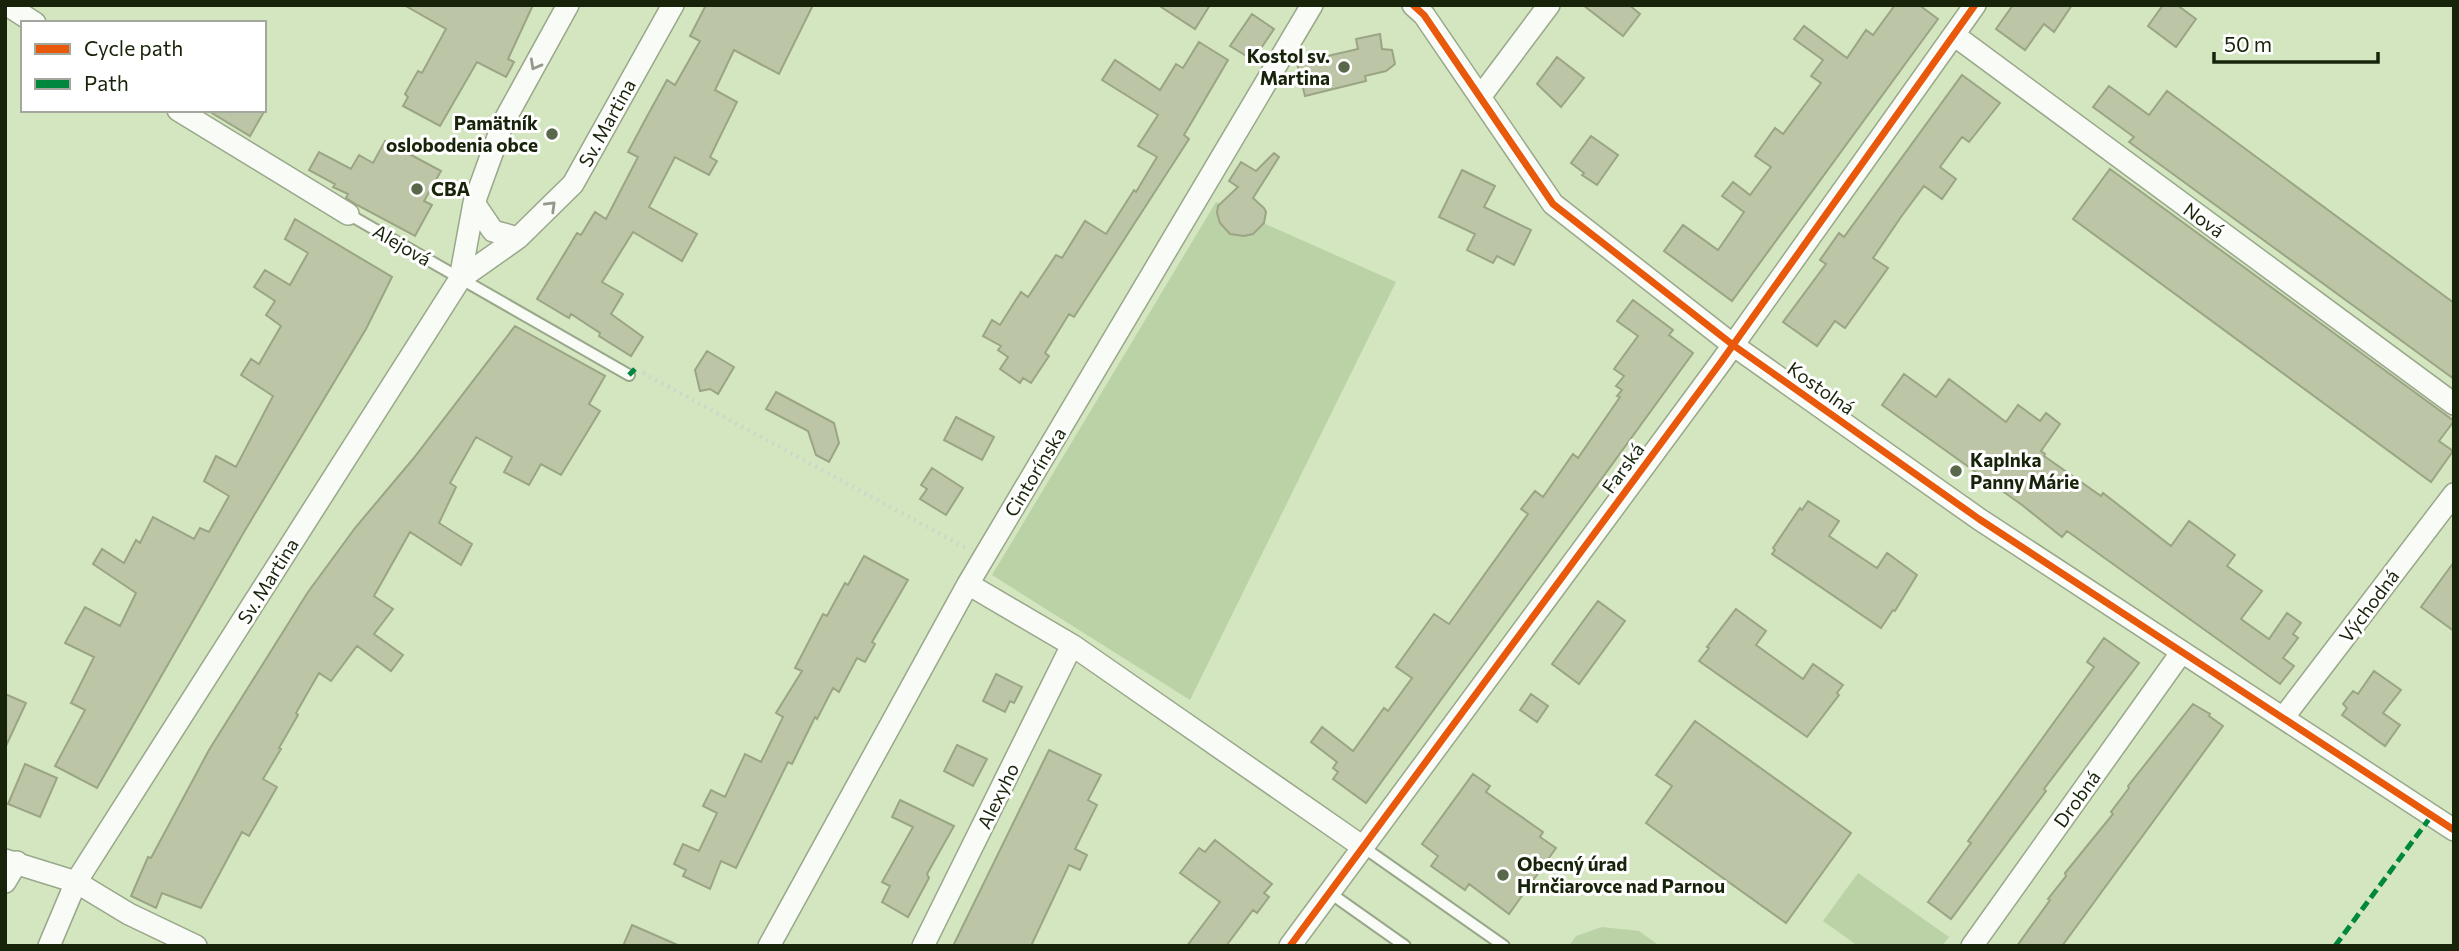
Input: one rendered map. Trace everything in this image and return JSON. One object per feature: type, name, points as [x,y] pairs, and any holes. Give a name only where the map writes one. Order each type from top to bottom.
[{"type":"street","points":[[7,5],[32,21]]},
{"type":"street","name":"Sv. Martina","points":[[49,946],[76,883],[460,279],[474,203],[503,123],[568,5]]},
{"type":"street","name":"Sv. Martina","points":[[460,279],[518,238],[573,184],[673,5]]},
{"type":"street","name":"Cintorínska","points":[[769,946],[968,584],[1312,5]]},
{"type":"street","name":"Kostolná","points":[[1413,5],[1424,15],[1553,204],[1733,345],[1979,519],[2454,830]]},
{"type":"street","points":[[1480,97],[1549,5]]},
{"type":"street","name":"Farská","points":[[1290,946],[1733,345],[1975,5]]},
{"type":"street","name":"Nová","points":[[1954,35],[2454,404]]},
{"type":"street","name":"Alejová","points":[[181,112],[348,214]]},
{"type":"street","points":[[474,203],[493,231],[518,238]]},
{"type":"street","name":"Východná","points":[[2283,718],[2454,494]]},
{"type":"street","points":[[968,584],[1072,645],[1363,847]]},
{"type":"street","name":"Alexyho","points":[[923,946],[1072,645]]},
{"type":"street","name":"Drobná","points":[[1972,946],[2181,653]]},
{"type":"street","points":[[5,882],[11,861],[76,883],[129,914],[196,946]]},
{"type":"lane","name":"Alejová","points":[[348,214],[460,279],[632,372]]},
{"type":"lane","points":[[1363,847],[1504,946]]},
{"type":"lane","points":[[1330,893],[1405,946]]},
{"type":"path","points":[[632,372],[984,557]]},
{"type":"green space","points":[[1216,202],[1396,282],[1190,700],[992,575]]},
{"type":"green space","points":[[1858,873],[1949,937],[1942,946],[1858,946],[1823,921]]},
{"type":"green space","points":[[1602,927],[1639,931],[1660,946],[1569,946],[1576,936]]},
{"type":"building","points":[[404,5],[533,5],[508,59],[514,62],[506,77],[477,62],[440,126],[403,106],[408,97],[405,94],[418,71],[422,73],[446,29]]},
{"type":"building","points":[[706,5],[813,5],[779,74],[734,50],[715,90],[737,102],[710,157],[717,161],[709,175],[675,157],[649,207],[697,234],[682,261],[633,232],[602,282],[623,294],[611,314],[643,337],[631,356],[571,314],[569,318],[537,299],[577,233],[581,235],[595,212],[606,219],[638,157],[628,152],[667,80],[675,85],[700,41],[690,36]]},
{"type":"building","points":[[1158,5],[1210,5],[1195,29]]},
{"type":"building","points":[[1583,5],[1629,5],[1640,14],[1623,36]]},
{"type":"building","points":[[1895,5],[1919,5],[1938,19],[1732,301],[1664,251],[1683,225],[1718,250],[1744,212],[1722,196],[1733,182],[1750,195],[1771,167],[1755,156],[1775,128],[1783,134],[1821,83],[1811,76],[1823,60],[1794,39],[1804,26],[1847,58],[1866,30],[1873,35]]},
{"type":"building","points":[[2013,5],[2072,5],[2054,32],[2044,24],[2025,50],[1996,29]]},
{"type":"building","points":[[2163,5],[2177,5],[2196,19],[2176,47],[2148,26]]},
{"type":"building","points":[[1252,14],[1274,29],[1253,60],[1230,46]]},
{"type":"building","name":"Kostol sv. Martina","points":[[1380,34],[1382,49],[1392,50],[1395,64],[1386,71],[1365,76],[1366,81],[1305,96],[1297,63],[1358,49],[1356,39]]},
{"type":"building","points":[[1199,42],[1228,60],[1184,135],[1189,139],[1074,317],[1069,314],[1045,353],[1049,356],[1031,383],[1023,378],[1020,383],[1000,369],[1008,357],[998,350],[1001,346],[983,336],[992,320],[1000,325],[1021,292],[1028,297],[1056,255],[1062,258],[1085,221],[1106,234],[1157,157],[1138,146],[1158,115],[1102,80],[1115,60],[1160,90],[1176,64],[1183,68]]},
{"type":"building","points":[[1557,57],[1584,78],[1561,107],[1537,84]]},
{"type":"building","points":[[1962,75],[2000,103],[1969,142],[1962,137],[1940,167],[1956,179],[1942,199],[1924,186],[1901,217],[1873,258],[1888,268],[1845,328],[1835,321],[1817,346],[1783,322],[1826,264],[1820,260],[1839,233],[1844,237]]},
{"type":"building","points":[[2109,86],[2149,115],[2167,91],[2454,303],[2454,379],[2129,142],[2134,137],[2093,107]]},
{"type":"building","points":[[210,112],[264,112],[250,136]]},
{"type":"building","points":[[1591,136],[1618,155],[1597,185],[1571,163]]},
{"type":"building","points":[[385,141],[441,171],[424,201],[432,205],[415,236],[357,205],[346,198],[348,194],[333,187],[335,184],[309,170],[319,152],[351,169],[359,155],[373,163]]},
{"type":"building","points":[[1274,153],[1279,157],[1253,198],[1266,212],[1264,223],[1253,234],[1230,234],[1220,223],[1217,213],[1218,206],[1238,187],[1229,181],[1241,162],[1256,171]]},
{"type":"building","points":[[2110,169],[2454,421],[2439,441],[2453,451],[2431,482],[2073,219]]},
{"type":"building","points":[[1462,170],[1495,186],[1484,207],[1531,230],[1514,265],[1497,256],[1493,263],[1467,250],[1475,234],[1439,217]]},
{"type":"building","points":[[295,219],[392,277],[366,329],[244,532],[97,788],[55,766],[85,710],[71,703],[94,657],[65,643],[85,607],[120,626],[136,593],[93,564],[102,549],[124,563],[136,540],[140,543],[153,517],[194,539],[200,528],[209,532],[229,496],[204,481],[216,456],[236,467],[273,396],[241,375],[251,359],[259,364],[281,326],[266,315],[275,301],[254,287],[265,270],[290,285],[308,253],[285,239]]},
{"type":"building","points":[[1633,300],[1673,330],[1669,335],[1693,353],[1366,803],[1333,779],[1338,772],[1333,768],[1337,762],[1311,742],[1322,727],[1353,751],[1384,708],[1388,711],[1412,678],[1396,667],[1434,614],[1449,624],[1528,514],[1521,509],[1535,491],[1543,497],[1573,454],[1578,458],[1620,397],[1617,396],[1622,390],[1616,386],[1624,376],[1614,369],[1638,336],[1617,321]]},
{"type":"building","points":[[515,326],[605,376],[589,404],[600,411],[561,475],[541,464],[529,485],[504,472],[512,457],[476,437],[450,483],[456,487],[439,523],[472,544],[461,565],[410,532],[374,596],[393,609],[374,634],[403,655],[391,671],[357,646],[331,681],[319,673],[263,779],[277,787],[249,836],[242,832],[201,908],[162,893],[156,908],[131,896],[148,857],[151,858],[209,750],[308,592],[355,528],[413,459]]},
{"type":"building","points":[[707,351],[734,367],[718,394],[710,389],[700,391],[695,370]]},
{"type":"building","points":[[1904,374],[1936,397],[1949,379],[2006,422],[2018,405],[2040,421],[2046,413],[2060,424],[2041,451],[2044,456],[2101,496],[2103,493],[2171,546],[2189,521],[2235,555],[2227,566],[2262,591],[2241,619],[2269,639],[2287,613],[2301,623],[2293,634],[2298,638],[2283,658],[2294,666],[2280,684],[2067,531],[2062,537],[2022,505],[1882,405]]},
{"type":"building","points":[[776,392],[834,423],[839,443],[829,462],[816,455],[808,431],[766,409]]},
{"type":"building","points":[[956,417],[994,437],[982,460],[944,440]]},
{"type":"building","points":[[932,468],[963,488],[946,515],[920,499],[927,489],[921,485]]},
{"type":"building","points":[[1808,501],[1839,521],[1829,536],[1877,568],[1887,553],[1917,575],[1881,628],[1772,554],[1775,550],[1773,548],[1800,508],[1802,510]]},
{"type":"building","points":[[864,556],[908,580],[872,642],[875,644],[865,662],[857,658],[839,692],[833,688],[792,764],[788,762],[736,868],[721,861],[710,889],[683,876],[686,870],[674,864],[683,844],[699,851],[717,813],[703,806],[711,790],[725,797],[745,754],[761,762],[783,717],[776,713],[802,671],[795,668],[823,614],[827,616]]},
{"type":"building","points":[[2454,562],[2454,631],[2421,607]]},
{"type":"building","points":[[1598,601],[1625,621],[1579,684],[1552,664]]},
{"type":"building","points":[[1736,609],[1766,631],[1756,645],[1803,679],[1813,664],[1843,685],[1837,693],[1839,695],[1807,737],[1699,661]]},
{"type":"building","points":[[2104,638],[2139,663],[1951,919],[1928,902],[1971,843],[1968,841],[2094,667],[2087,662]]},
{"type":"building","points":[[2374,671],[2401,690],[2383,713],[2400,725],[2385,746],[2342,715],[2347,708],[2343,704],[2353,691],[2358,694]]},
{"type":"building","points":[[996,674],[1022,687],[1014,703],[1010,701],[1005,712],[983,701]]},
{"type":"building","points":[[5,694],[26,703],[5,748]]},
{"type":"building","points":[[1531,694],[1548,706],[1537,722],[1520,710]]},
{"type":"building","points":[[2193,704],[2223,726],[2062,946],[2017,946],[2066,876],[2065,873],[2113,814],[2111,812],[2128,786]]},
{"type":"building","points":[[1695,721],[1851,833],[1786,923],[1646,823],[1672,786],[1656,775]]},
{"type":"building","points":[[957,745],[987,759],[973,786],[944,771]]},
{"type":"building","points":[[1049,750],[1101,775],[1088,800],[1097,805],[1075,849],[1087,855],[1080,870],[1069,865],[1031,946],[953,946]]},
{"type":"building","points":[[25,764],[57,778],[40,817],[8,804]]},
{"type":"building","points":[[1473,774],[1490,786],[1486,792],[1543,832],[1540,837],[1556,848],[1509,914],[1469,884],[1465,890],[1431,866],[1438,856],[1422,844]]},
{"type":"building","points":[[900,800],[954,826],[927,874],[929,878],[908,917],[882,902],[890,886],[882,882],[913,827],[892,817]]},
{"type":"building","points":[[1215,840],[1272,884],[1264,893],[1269,897],[1257,913],[1253,910],[1226,946],[1187,946],[1220,902],[1180,873],[1199,848],[1205,852]]},
{"type":"building","points":[[632,925],[680,946],[623,946]]},
{"type":"marked path","points":[[629,375],[635,369]]},
{"type":"marked path","points":[[2335,946],[2432,815]]},
{"type":"cycle path","points":[[1413,5],[1424,15],[1553,204],[1733,345],[1979,519],[2454,830]]},
{"type":"cycle path","points":[[1290,946],[1721,362],[1975,5]]},
{"type":"place","name":"Kostol sv. Martina","points":[[1344,67]]},
{"type":"place","name":"Pamätník oslobodenia obce","points":[[552,134]]},
{"type":"place","name":"CBA","points":[[417,189]]},
{"type":"place","name":"Kaplnka Panny Márie","points":[[1956,471]]},
{"type":"place","name":"Obecný úrad Hrnčiarovce nad Parnou","points":[[1503,875]]}]
